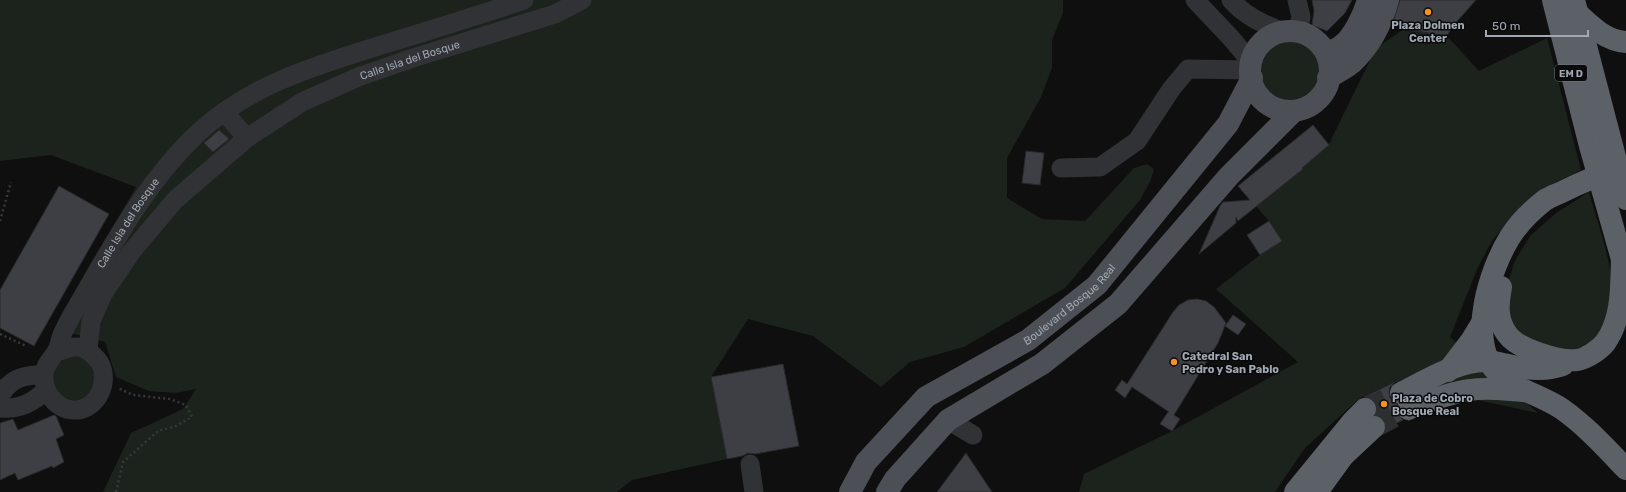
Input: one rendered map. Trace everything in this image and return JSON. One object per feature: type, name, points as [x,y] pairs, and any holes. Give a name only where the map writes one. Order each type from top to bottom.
[{"type":"highway","name":"EM D","points":[[1553,0],[1600,144],[1626,198]]},
{"type":"highway","name":"EM D","points":[[1575,7],[1587,48],[1596,90],[1600,144],[1612,224],[1624,265]]},
{"type":"highway","points":[[1575,7],[1591,26],[1609,38],[1626,42]]},
{"type":"highway","points":[[1626,166],[1583,181],[1546,200],[1521,222],[1500,254],[1490,285],[1482,323],[1484,345],[1488,361],[1497,372],[1503,377],[1561,408],[1589,431],[1626,469]]},
{"type":"highway","points":[[1578,360],[1558,359],[1539,354],[1519,344],[1508,336],[1498,313],[1502,276],[1510,251],[1527,229],[1553,207],[1586,190],[1626,174]]},
{"type":"highway","points":[[1530,392],[1489,388],[1471,389],[1404,401],[1448,371],[1475,362],[1488,361],[1510,366],[1534,368],[1558,367],[1590,356],[1604,343],[1614,327],[1620,304],[1624,265]]},
{"type":"highway","points":[[1448,371],[1471,341],[1482,323]]},
{"type":"highway","points":[[1295,492],[1337,453],[1370,418]]},
{"type":"highway","points":[[1317,492],[1337,453]]},
{"type":"main road","points":[[1326,53],[1341,46],[1351,35],[1361,20],[1368,0]]},
{"type":"main road","points":[[1328,78],[1352,63],[1366,47],[1378,29],[1388,0]]},
{"type":"main road","points":[[1290,30],[1309,34],[1319,42],[1326,53],[1329,64],[1328,78],[1325,89],[1317,100],[1306,108],[1293,112],[1274,109],[1259,96],[1251,70],[1258,49],[1268,37],[1290,30]]},
{"type":"main road","name":"Boulevard Bosque Real","points":[[850,492],[866,462],[926,397],[1028,340],[1097,285],[1228,124],[1251,70]]},
{"type":"main road","points":[[887,492],[895,479],[948,420],[1042,364],[1118,304],[1228,176],[1293,112]]},
{"type":"street","name":"Calle Isla del Bosque","points":[[57,352],[62,335],[72,316],[147,191],[199,132],[224,112],[259,89],[290,75],[329,61],[524,0]]},
{"type":"street","name":"Calle Isla del Bosque","points":[[88,350],[91,322],[103,294],[132,251],[175,200],[247,138],[302,102],[358,77],[413,58],[555,14],[582,0]]},
{"type":"street","points":[[1195,0],[1226,32],[1251,70]]},
{"type":"street","points":[[1231,0],[1249,17],[1290,30],[1301,17],[1297,0]]},
{"type":"street","points":[[1061,168],[1100,167],[1137,142],[1172,88],[1188,69],[1251,70]]},
{"type":"street","points":[[224,112],[247,138]]},
{"type":"street","points":[[0,397],[3,390],[14,380],[29,375],[45,383],[56,404],[71,410],[88,407],[100,395],[104,378],[102,367],[100,362],[88,350],[72,346],[57,352],[48,362],[45,383],[38,398],[25,405],[11,408],[0,408]]},
{"type":"street","points":[[948,420],[972,435]]},
{"type":"street","points":[[750,464],[754,492]]},
{"type":"path","points":[[0,221],[10,182]]},
{"type":"path","points":[[0,334],[26,346]]},
{"type":"path","points":[[116,387],[133,395],[170,399],[181,403],[186,405],[192,417],[176,426],[158,431],[123,462],[116,492]]},
{"type":"shaded area","points":[[0,0],[1063,0],[1063,13],[1052,40],[1052,68],[1041,97],[1007,158],[1007,198],[1042,219],[1085,221],[1134,168],[1147,164],[1154,169],[1150,182],[1140,200],[1065,288],[964,347],[910,362],[881,387],[813,336],[748,319],[711,377],[727,459],[632,480],[617,492],[103,492],[131,433],[183,409],[196,389],[176,393],[149,391],[116,377],[105,342],[54,329],[136,187],[51,155],[0,161]]},
{"type":"shaded area","points":[[1404,29],[1447,36],[1479,71],[1547,38],[1581,170],[1540,191],[1513,216],[1492,241],[1478,267],[1450,337],[1538,413],[1395,382],[1360,398],[1305,448],[1275,492],[1079,492],[1084,474],[1172,431],[1298,362],[1216,289],[1260,255],[1282,241],[1269,221],[1238,186],[1313,125],[1329,144],[1376,48]]},
{"type":"shaded area","points":[[1297,37],[1310,45],[1319,55],[1322,67],[1321,79],[1317,90],[1309,98],[1298,103],[1284,103],[1270,96],[1265,90],[1259,75],[1259,62],[1265,50],[1276,41],[1284,38]]},
{"type":"shaded area","points":[[1589,192],[1608,258],[1613,293],[1612,309],[1609,324],[1587,349],[1559,354],[1511,330],[1505,293],[1514,263],[1530,236],[1556,213]]},
{"type":"shaded area","points":[[71,356],[86,360],[96,380],[87,396],[79,401],[71,401],[63,397],[57,391],[53,382],[54,373],[59,364]]},
{"type":"building","points":[[1312,0],[1352,0],[1345,13],[1327,31],[1312,25],[1314,11]]},
{"type":"building","name":"Plaza Dolmen Center","points":[[1400,0],[1476,0],[1452,27],[1447,36],[1404,29],[1392,25]]},
{"type":"building","points":[[1313,125],[1329,145],[1302,168],[1303,169],[1238,221],[1236,217],[1236,223],[1199,254],[1223,202],[1250,200],[1238,186]]},
{"type":"building","points":[[219,130],[229,139],[213,152],[204,143]]},
{"type":"building","points":[[1026,151],[1044,153],[1040,185],[1022,183]]},
{"type":"building","points":[[59,186],[109,214],[34,346],[0,328],[0,290]]},
{"type":"building","points":[[1269,221],[1282,241],[1260,255],[1247,235]]},
{"type":"building","name":"Catedral San Pedro y San Pablo","points":[[1197,299],[1206,301],[1214,307],[1226,323],[1218,343],[1174,415],[1180,419],[1172,431],[1160,424],[1169,412],[1132,387],[1125,398],[1115,390],[1122,380],[1127,384],[1179,305],[1188,300]]},
{"type":"building","points":[[1233,315],[1246,324],[1238,335],[1225,326]]},
{"type":"building","points":[[783,364],[799,446],[755,454],[748,453],[742,456],[727,459],[711,377]]},
{"type":"building","points":[[1395,382],[1390,387],[1390,398],[1397,404],[1396,413],[1403,420],[1386,428],[1383,419],[1376,415],[1377,406],[1374,400],[1369,397],[1364,397]]},
{"type":"building","points":[[54,415],[56,416],[64,435],[56,439],[64,462],[53,468],[52,466],[18,480],[15,473],[0,480],[0,423],[13,419],[18,430]]},
{"type":"building","points":[[966,453],[992,492],[937,492]]},
{"type":"tunnel","points":[[1365,409],[1401,393]]},
{"type":"tunnel","points":[[1374,427],[1408,409]]},
{"type":"place","name":"Plaza Dolmen Center","points":[[1428,12]]},
{"type":"place","name":"Catedral San Pedro y San Pablo","points":[[1174,362]]},
{"type":"place","name":"Plaza de Cobro Bosque Real","points":[[1384,404]]}]
